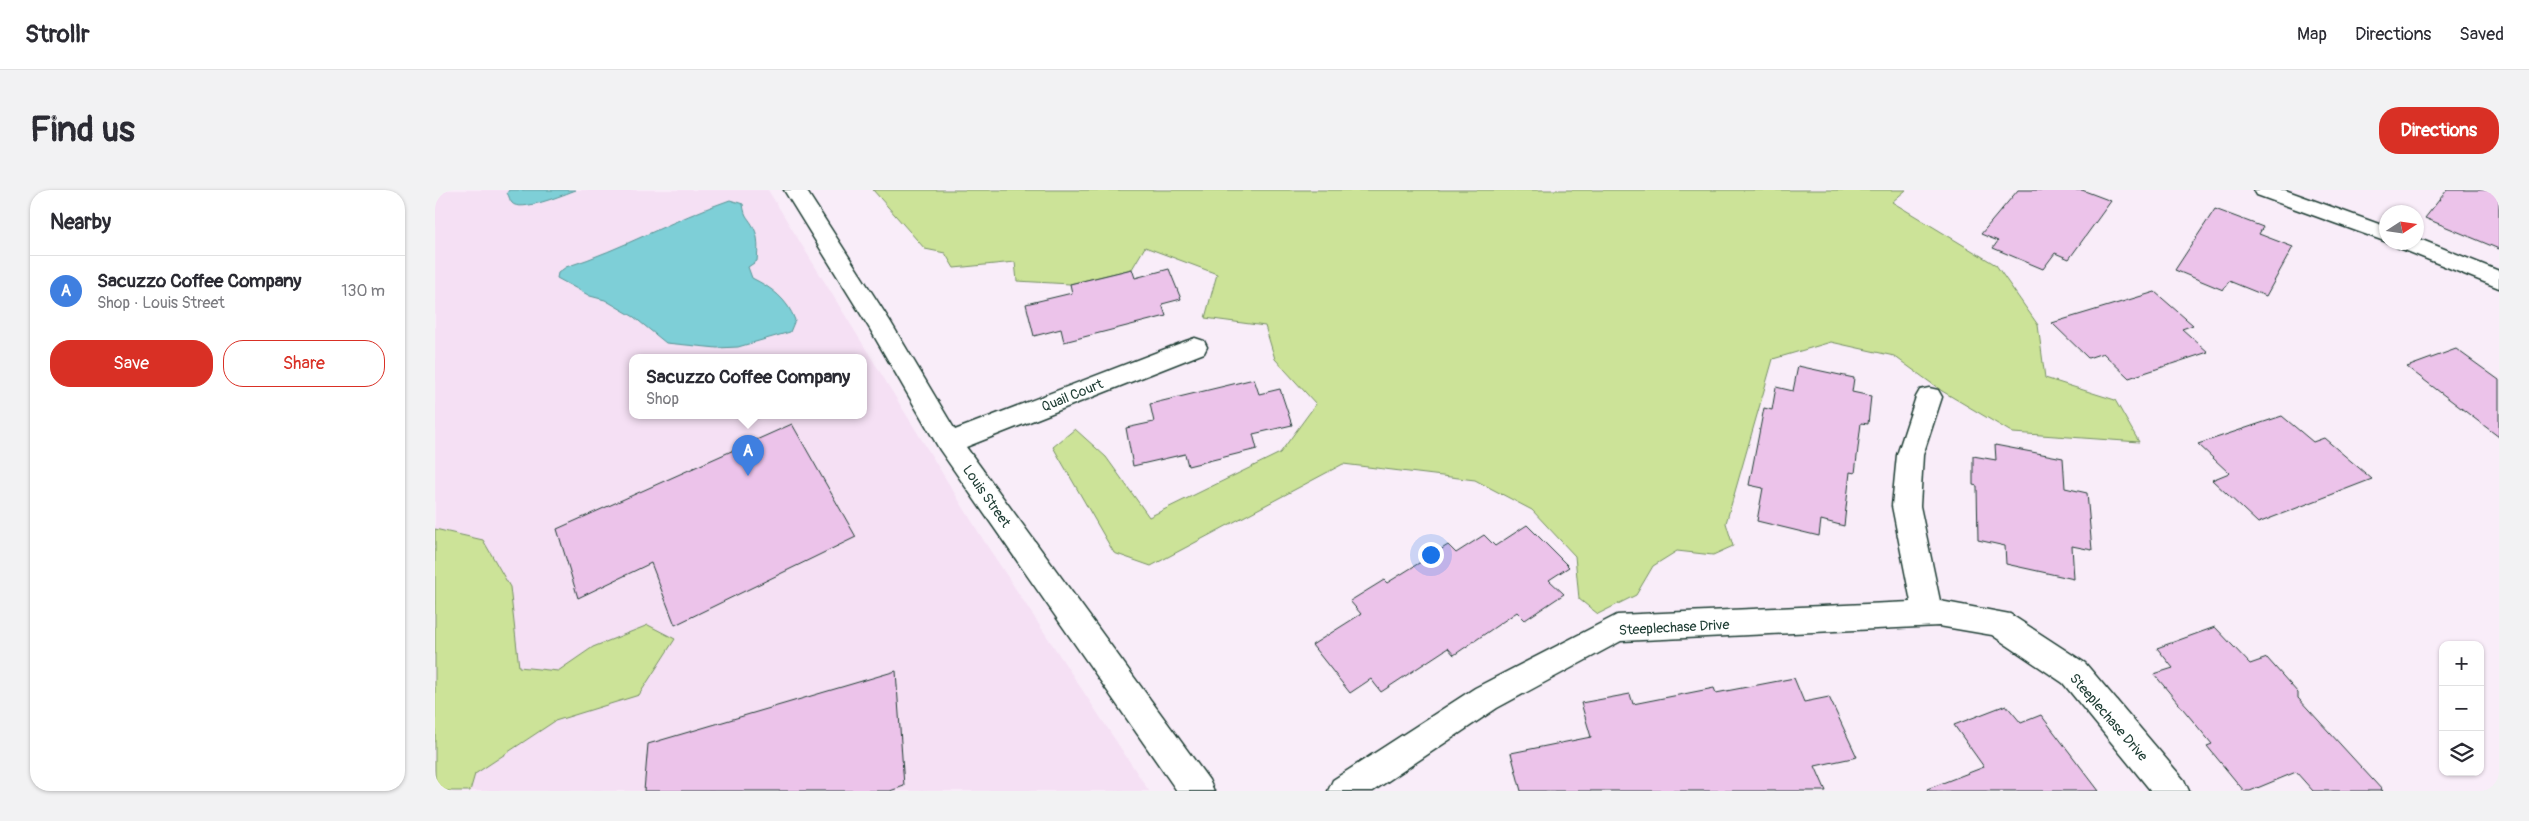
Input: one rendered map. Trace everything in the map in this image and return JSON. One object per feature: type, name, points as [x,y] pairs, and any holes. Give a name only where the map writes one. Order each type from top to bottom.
[{"type":"street","name":"Louis Street","points":[[795,190],[881,327],[949,443],[1197,791]]},
{"type":"street","points":[[2265,190],[2379,232]]},
{"type":"street","points":[[2424,250],[2499,280]]},
{"type":"street","name":"Quail Court","points":[[949,443],[1195,347]]},
{"type":"street","points":[[1928,614],[1906,506],[1910,455],[1929,397]]},
{"type":"street","name":"Steeplechase Drive","points":[[1345,791],[1486,698],[1617,628],[1939,613],[1999,623],[2074,673],[2172,791]]},
{"type":"shaded area","points":[[435,190],[768,190],[984,541],[1149,791],[435,791]]},
{"type":"green space","points":[[873,190],[1906,190],[1892,202],[1996,265],[2038,325],[2045,378],[2115,400],[2139,442],[2013,433],[1942,391],[1894,356],[1831,342],[1773,359],[1726,523],[1733,546],[1713,555],[1677,551],[1653,566],[1636,595],[1598,614],[1579,599],[1575,556],[1532,510],[1475,480],[1343,464],[1151,566],[1114,553],[1053,447],[1075,429],[1106,457],[1149,517],[1280,453],[1316,404],[1275,359],[1265,326],[1205,318],[1217,274],[1145,247],[1132,269],[1070,284],[1017,281],[1015,262],[954,268],[945,253],[925,249]]},
{"type":"green space","points":[[435,529],[483,540],[510,587],[519,667],[558,671],[593,647],[648,625],[675,639],[639,695],[555,721],[475,774],[470,791],[435,791]]},
{"type":"water","points":[[509,190],[576,190],[543,202],[524,206],[510,201],[507,193]]},
{"type":"water","points":[[730,200],[743,204],[746,215],[756,232],[758,244],[757,261],[748,267],[752,278],[772,290],[788,306],[795,320],[790,332],[738,347],[717,348],[666,343],[634,317],[605,300],[590,296],[557,278],[558,273],[566,267],[608,252]]},
{"type":"building","points":[[2018,190],[2082,190],[2111,201],[2069,259],[2055,253],[2043,269],[1993,248],[1998,241],[1981,234]]},
{"type":"building","points":[[2447,190],[2499,190],[2499,249],[2425,218]]},
{"type":"building","points":[[2215,209],[2263,227],[2259,234],[2293,247],[2266,296],[2229,281],[2223,290],[2175,270]]},
{"type":"building","points":[[1132,269],[1135,278],[1169,269],[1181,299],[1162,304],[1166,316],[1064,342],[1061,329],[1034,336],[1026,304],[1072,293],[1070,284]]},
{"type":"building","points":[[2155,292],[2193,325],[2182,329],[2208,352],[2129,378],[2103,353],[2088,358],[2052,323]]},
{"type":"building","points":[[2456,349],[2499,380],[2499,437],[2407,367]]},
{"type":"building","points":[[1798,366],[1854,378],[1852,392],[1871,396],[1868,424],[1861,423],[1855,473],[1850,472],[1844,526],[1821,520],[1819,536],[1757,521],[1763,488],[1749,485],[1764,408],[1772,410],[1776,387],[1793,391]]},
{"type":"building","points":[[1254,379],[1259,394],[1280,389],[1292,425],[1253,434],[1257,449],[1188,466],[1185,454],[1133,466],[1126,428],[1154,422],[1150,404]]},
{"type":"building","points":[[2282,416],[2313,442],[2324,438],[2372,479],[2258,523],[2212,480],[2229,473],[2198,444]]},
{"type":"building","points":[[792,424],[856,537],[675,625],[651,563],[578,598],[557,529]]},
{"type":"building","points":[[1995,445],[2063,458],[2065,488],[2087,493],[2092,550],[2072,546],[2074,579],[2006,564],[2005,546],[1978,540],[1977,486],[1973,485],[1973,456],[1996,460]]},
{"type":"building","points":[[1527,525],[1569,567],[1549,580],[1564,594],[1525,620],[1517,612],[1454,655],[1448,648],[1381,692],[1371,679],[1350,693],[1312,645],[1361,614],[1350,601],[1384,580],[1387,583],[1448,545],[1456,553],[1484,535],[1495,546]]},
{"type":"building","points":[[2215,627],[2250,664],[2267,658],[2298,693],[2298,698],[2383,791],[2313,791],[2296,772],[2250,791],[2244,791],[2207,746],[2212,744],[2154,674],[2173,668],[2157,648]]},
{"type":"building","points":[[896,671],[904,786],[890,791],[644,791],[648,744]]},
{"type":"building","points":[[1794,678],[1804,702],[1829,697],[1857,757],[1815,766],[1826,791],[1521,791],[1511,753],[1591,737],[1581,703],[1630,694],[1633,704],[1714,688],[1716,693]]},
{"type":"building","points":[[2006,705],[2021,723],[2041,715],[2099,791],[1928,791],[1927,789],[1984,767],[1954,725]]},
{"type":"place","name":"Sacuzzo Coffee Company","points":[[748,476]]}]
